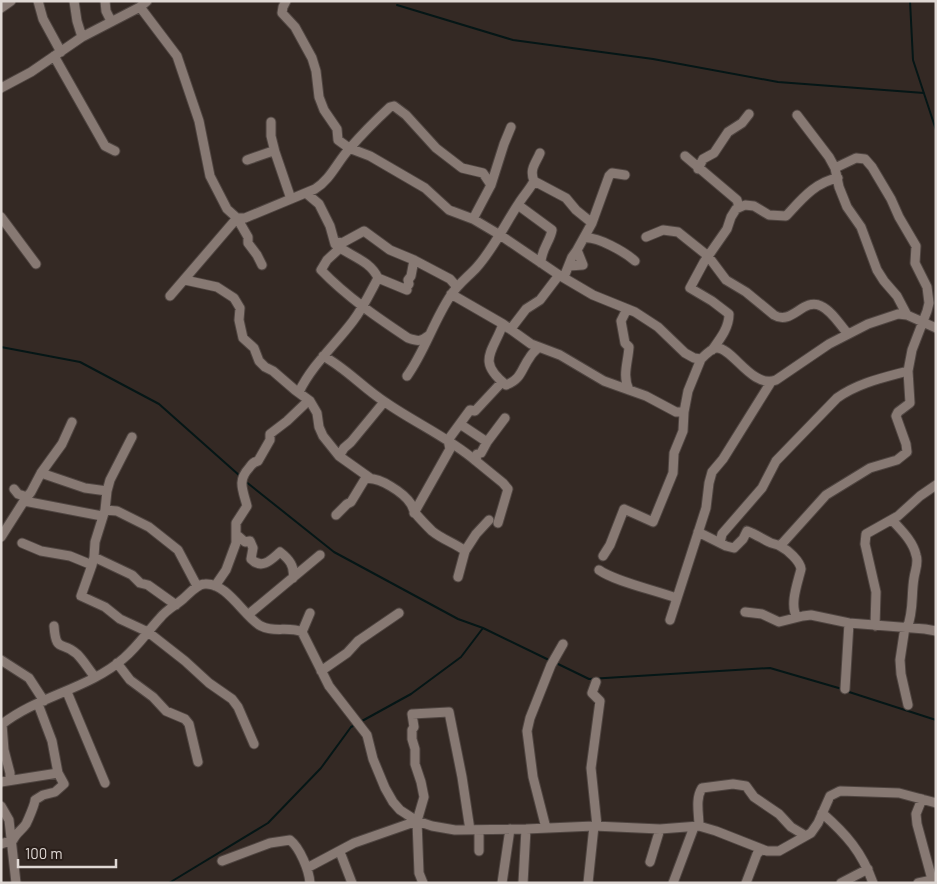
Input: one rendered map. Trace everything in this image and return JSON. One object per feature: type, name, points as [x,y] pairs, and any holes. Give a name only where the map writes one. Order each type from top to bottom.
[{"type":"street","points":[[1,8],[11,1]]},
{"type":"street","points":[[38,1],[57,54],[105,146],[114,151]]},
{"type":"street","points":[[74,1],[82,37]]},
{"type":"street","points":[[105,1],[106,11],[111,21]]},
{"type":"street","points":[[286,1],[282,13],[295,27],[312,58],[324,110],[337,129],[338,140],[425,188],[449,210],[473,220],[500,235],[593,295],[635,312],[658,327],[685,353],[694,358],[701,359]]},
{"type":"street","points":[[1,88],[30,72],[82,37],[144,4],[177,56],[199,121],[210,176],[227,209],[237,218],[248,237],[248,243],[262,265]]},
{"type":"street","points":[[170,296],[237,218],[245,218],[315,189],[328,179],[350,148],[390,107],[394,106],[406,114],[436,148],[462,168],[483,173],[491,185]]},
{"type":"street","points":[[698,169],[703,159],[714,153],[728,132],[742,123],[749,114]]},
{"type":"street","points":[[797,115],[829,157],[837,173],[839,187],[847,207],[861,227],[877,270],[897,296],[907,315]]},
{"type":"street","points":[[271,122],[271,136],[275,152],[291,199]]},
{"type":"street","points":[[473,220],[491,185],[511,127]]},
{"type":"street","points":[[247,160],[275,152]]},
{"type":"street","points":[[407,376],[415,365],[435,322],[454,290],[478,267],[518,205],[530,191],[534,181],[532,176],[533,165],[540,153]]},
{"type":"street","points":[[685,156],[698,169],[737,200],[739,207]]},
{"type":"street","points":[[603,556],[610,545],[624,509],[653,522],[673,473],[674,453],[683,431],[688,391],[701,359],[712,350],[729,322],[729,314],[690,288],[708,256],[727,229],[731,217],[739,207],[754,206],[769,215],[786,216],[819,184],[828,180],[856,158],[865,159],[872,167],[891,199],[916,246],[915,263],[927,287],[929,303],[912,350],[908,371],[910,403],[898,412],[896,416],[906,444],[906,452],[897,460],[870,468],[826,495],[780,546]]},
{"type":"street","points":[[506,326],[513,326],[526,309],[540,300],[569,266],[583,264],[577,250],[592,223],[609,176],[612,173],[625,174]]},
{"type":"street","points":[[534,181],[566,198],[576,210],[592,223]]},
{"type":"street","points":[[306,193],[319,204],[338,245],[375,271],[378,278],[407,290],[414,260]]},
{"type":"street","points":[[518,205],[552,230],[551,236],[541,255],[541,262]]},
{"type":"street","points":[[1,217],[36,264]]},
{"type":"street","points":[[646,237],[662,230],[678,232],[708,256],[726,280],[746,292],[778,317],[786,317],[796,313],[807,304],[813,303],[828,311],[848,334]]},
{"type":"street","points":[[429,336],[419,341],[408,338],[350,298],[321,270],[338,245],[364,231],[390,250],[450,279],[454,290],[538,347],[560,355],[604,382],[646,396],[676,412],[684,412]]},
{"type":"street","points":[[584,238],[589,237],[615,247],[636,260]]},
{"type":"street","points":[[299,392],[323,356],[363,307],[367,296],[378,278]]},
{"type":"street","points":[[185,280],[217,287],[234,298],[240,308],[239,320],[243,338],[254,348],[259,361],[310,401],[317,413],[323,436],[339,456],[370,478],[386,482],[390,487],[400,492],[411,504],[414,513],[433,531],[465,551]]},
{"type":"street","points":[[627,309],[621,321],[625,343],[629,347],[625,376],[625,383],[629,390]]},
{"type":"street","points":[[712,350],[717,348],[723,350],[751,374],[763,381],[770,382],[776,380],[828,344],[868,324],[898,314],[907,315],[936,328]]},
{"type":"street","points":[[506,326],[488,360],[492,371],[506,385],[515,381],[524,369],[529,357],[538,347]]},
{"type":"street","points":[[323,356],[337,364],[384,402],[455,444],[504,482],[508,489],[494,521],[476,534],[465,551],[458,577]]},
{"type":"street","points":[[720,543],[722,534],[762,488],[776,461],[836,398],[848,390],[875,379],[908,371]]},
{"type":"street","points":[[414,513],[450,449],[448,440],[470,410],[475,411],[502,382]]},
{"type":"street","points":[[670,620],[706,508],[712,472],[724,459],[770,382]]},
{"type":"street","points":[[215,586],[226,570],[236,543],[236,523],[247,506],[242,487],[242,475],[254,462],[258,461],[270,440],[270,434],[308,401]]},
{"type":"street","points":[[339,456],[384,402]]},
{"type":"street","points":[[476,461],[476,454],[481,453],[505,418]]},
{"type":"street","points":[[1,536],[62,444],[72,422]]},
{"type":"street","points":[[460,424],[487,442]]},
{"type":"street","points":[[132,437],[110,480],[104,513],[95,542],[93,561],[81,596],[105,607],[120,618],[148,632],[185,661],[209,684],[232,699],[238,707],[254,744]]},
{"type":"street","points":[[41,473],[85,488],[107,492]]},
{"type":"street","points":[[336,515],[351,502],[366,479],[370,478]]},
{"type":"street","points":[[875,626],[876,592],[864,537],[866,534],[892,520],[936,485]]},
{"type":"street","points":[[14,490],[25,499],[104,513],[117,511],[149,527],[178,550],[197,586]]},
{"type":"street","points":[[892,520],[913,545],[918,563],[914,578],[912,616],[906,628],[900,660],[908,705]]},
{"type":"street","points":[[698,532],[734,548],[743,539],[747,531],[780,546],[797,559],[801,569],[794,612],[797,617]]},
{"type":"street","points":[[236,534],[246,542],[250,541],[253,548],[251,559],[256,563],[261,565],[267,563],[280,552],[288,558],[294,571],[293,578]]},
{"type":"street","points":[[22,543],[41,551],[93,561],[132,575],[140,583],[148,585],[176,605]]},
{"type":"street","points":[[249,614],[320,555]]},
{"type":"street","points":[[599,570],[611,577],[676,598]]},
{"type":"street","points":[[5,781],[10,773],[4,750],[2,724],[41,702],[67,692],[117,663],[134,649],[161,616],[197,586],[204,583],[215,586],[226,593],[261,626],[269,628],[294,628],[302,632],[329,686],[367,735],[385,788],[393,802],[400,810],[417,821],[432,826],[455,830],[526,830],[595,826],[660,829],[697,827],[716,831],[762,849],[779,851],[806,836],[814,828],[830,796],[840,791],[899,793],[936,803]]},
{"type":"street","points":[[745,612],[762,614],[779,622],[810,615],[849,623],[936,631]]},
{"type":"street","points":[[302,632],[310,613]]},
{"type":"street","points":[[321,671],[399,613]]},
{"type":"street","points":[[845,689],[849,623]]},
{"type":"street","points":[[54,626],[55,638],[58,644],[79,655],[95,677]]},
{"type":"street","points":[[546,828],[533,776],[527,731],[530,718],[551,665],[563,644]]},
{"type":"street","points":[[1,660],[29,678],[41,702],[52,741],[58,773],[64,784],[55,792],[43,795],[35,800],[26,824],[13,840],[1,844]]},
{"type":"street","points":[[117,663],[130,680],[153,697],[166,711],[184,719],[189,724],[198,762]]},
{"type":"street","points":[[588,883],[595,826],[591,768],[600,701],[592,693],[596,682]]},
{"type":"street","points":[[67,692],[105,783]]},
{"type":"street","points":[[423,883],[419,873],[417,821],[424,797],[415,764],[412,714],[449,712],[470,830]]},
{"type":"street","points":[[5,781],[58,773]]},
{"type":"street","points":[[673,883],[697,827],[698,803],[702,788],[733,784],[746,786],[754,797],[779,814],[790,827],[806,836]]},
{"type":"street","points":[[918,883],[933,881],[917,824],[916,814],[922,799]]},
{"type":"street","points":[[1,806],[10,820],[16,883]]},
{"type":"street","points":[[822,813],[846,834],[868,869],[873,883]]},
{"type":"street","points":[[307,868],[354,843],[417,821]]},
{"type":"street","points":[[502,883],[510,829]]},
{"type":"street","points":[[650,862],[660,829]]},
{"type":"street","points":[[479,830],[479,851]]},
{"type":"street","points":[[523,883],[526,830]]},
{"type":"street","points":[[222,861],[270,843],[290,840],[296,845],[309,871],[310,883]]},
{"type":"street","points":[[746,883],[757,854],[762,849]]},
{"type":"street","points":[[340,852],[352,883]]},
{"type":"street","points":[[841,883],[868,869]]},
{"type":"waterway","points":[[910,1],[913,60],[936,130]]},
{"type":"waterway","points":[[397,5],[513,40],[653,59],[778,82],[924,93]]},
{"type":"waterway","points":[[1,347],[80,362],[159,404],[240,476]]},
{"type":"waterway","points":[[245,481],[334,552],[458,619],[483,628],[549,660]]},
{"type":"waterway","points":[[362,721],[411,694],[461,657],[483,628]]},
{"type":"waterway","points":[[556,663],[589,679],[770,668],[842,689]]},
{"type":"waterway","points":[[846,691],[936,720]]},
{"type":"waterway","points":[[169,883],[268,823],[321,768],[351,727],[355,725]]}]
